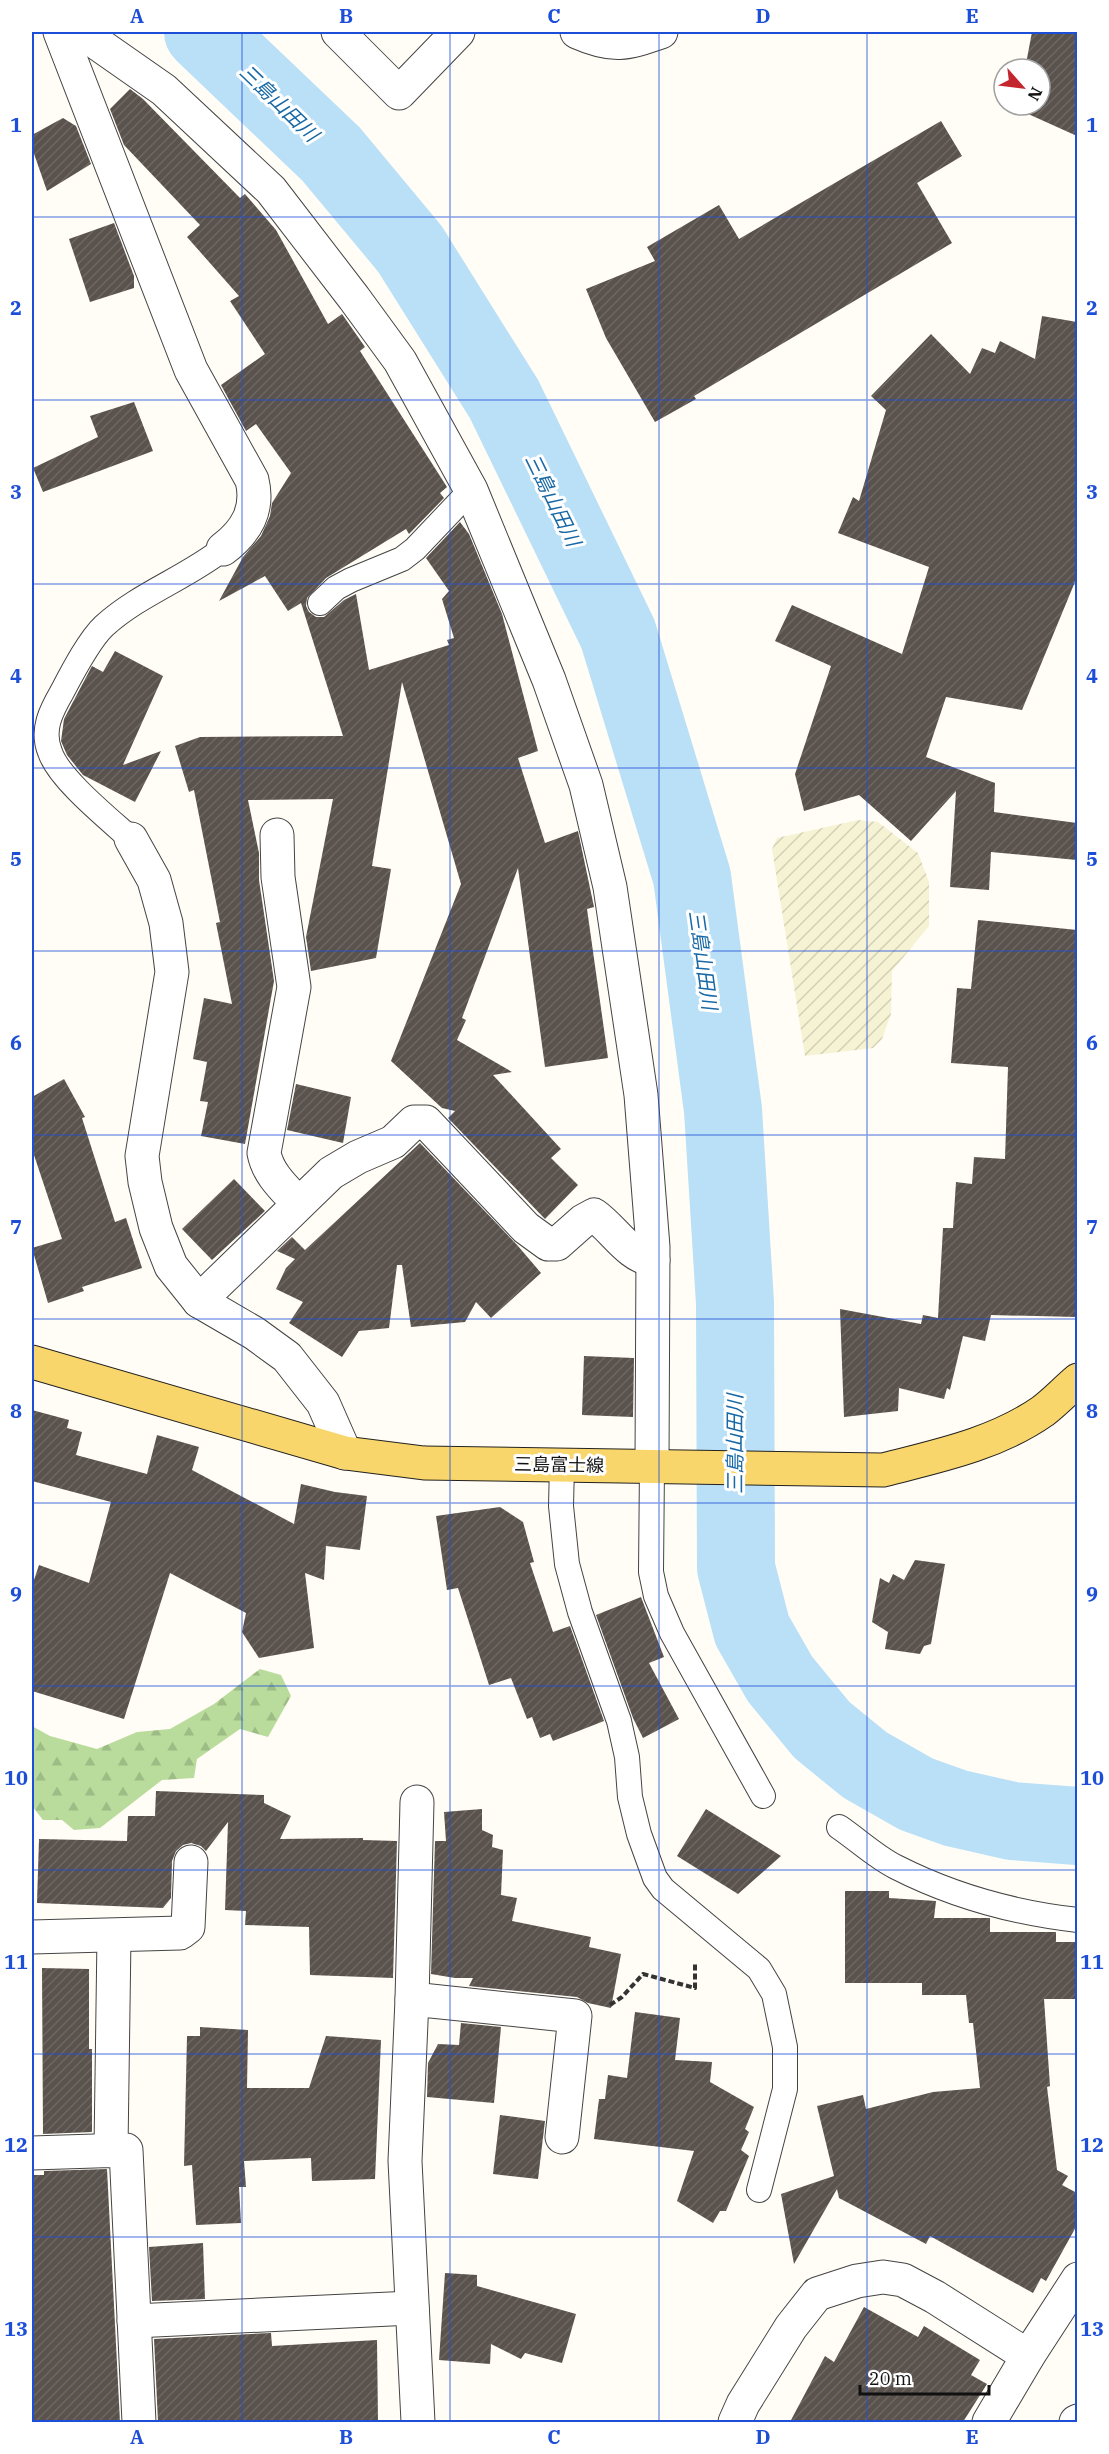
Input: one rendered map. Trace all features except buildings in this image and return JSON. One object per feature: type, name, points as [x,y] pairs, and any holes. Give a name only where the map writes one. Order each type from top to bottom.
[{"type":"main road","name":"三島富士線","points":[[32,1362],[345,1453],[424,1463],[883,1470],[938,1456],[995,1437],[1043,1411],[1077,1380]]},
{"type":"street","points":[[60,32],[191,370],[252,480],[256,494],[252,514],[238,538],[224,549]]},
{"type":"street","points":[[81,32],[164,90],[271,190],[399,361],[471,490],[549,680],[586,785],[610,887],[641,1095],[653,1260],[661,1466]]},
{"type":"street","points":[[339,32],[399,93],[458,32]]},
{"type":"street","points":[[577,32],[598,41],[626,43],[661,32]]},
{"type":"street","points":[[277,835],[278,877],[294,987],[264,1153],[272,1175],[298,1203]]},
{"type":"street","points":[[131,839],[154,880],[166,924],[172,972],[142,1156],[145,1182],[156,1228],[171,1266],[199,1301],[254,1333],[287,1357],[323,1403],[345,1453]]},
{"type":"street","points":[[199,1301],[331,1173],[358,1157],[393,1142],[414,1122],[426,1122],[526,1228],[548,1244],[557,1244],[583,1221],[594,1215],[608,1225],[632,1251],[642,1258],[653,1260]]},
{"type":"street","points":[[417,1802],[405,2161],[418,2422]]},
{"type":"street","points":[[32,1937],[180,1933],[188,1927],[190,1862]]},
{"type":"street","points":[[111,2149],[114,1935]]},
{"type":"street","points":[[412,1999],[575,2016],[562,2137]]},
{"type":"street","points":[[32,2153],[126,2150],[139,2422]]},
{"type":"street","points":[[735,2422],[743,2404],[791,2327],[817,2294],[857,2281],[883,2277],[903,2280],[935,2297],[1028,2356]]},
{"type":"street","points":[[989,2422],[1077,2279]]},
{"type":"street","points":[[134,2321],[412,2308]]},
{"type":"lane","points":[[320,603],[336,588],[402,559],[415,549],[471,490]]},
{"type":"lane","points":[[131,839],[74,787],[50,753],[47,737],[48,717],[73,672],[103,627],[139,600],[224,549]]},
{"type":"lane","points":[[562,1465],[561,1506],[567,1564],[579,1612],[619,1721],[627,1757],[630,1797],[639,1834],[655,1878],[678,1903],[759,1969],[774,1994],[785,2047],[785,2089],[759,2190]]},
{"type":"lane","points":[[661,1466],[651,1552],[651,1572],[656,1596],[672,1633],[763,1796]]},
{"type":"lane","points":[[839,1827],[894,1866],[950,1891],[1042,1916],[1077,1920]]},
{"type":"path","points":[[643,1974],[695,1988]]},
{"type":"shaded area","points":[[858,820],[878,822],[918,853],[929,882],[929,926],[892,971],[891,1014],[882,1039],[873,1048],[805,1056],[772,849],[777,838]]},
{"type":"green space","points":[[260,1669],[281,1675],[291,1696],[268,1737],[240,1729],[197,1759],[194,1778],[162,1780],[100,1828],[74,1830],[62,1820],[43,1820],[32,1806],[32,1726],[50,1736],[97,1749],[137,1732],[170,1729],[214,1704]]},
{"type":"waterway","name":"三島山田川","points":[[203,32],[331,154],[410,249],[504,399],[618,634],[692,877],[723,1110],[735,1303],[736,1568],[752,1630],[780,1679],[822,1730],[865,1765],[916,1794],[955,1808],[1012,1821],[1078,1826]]}]
